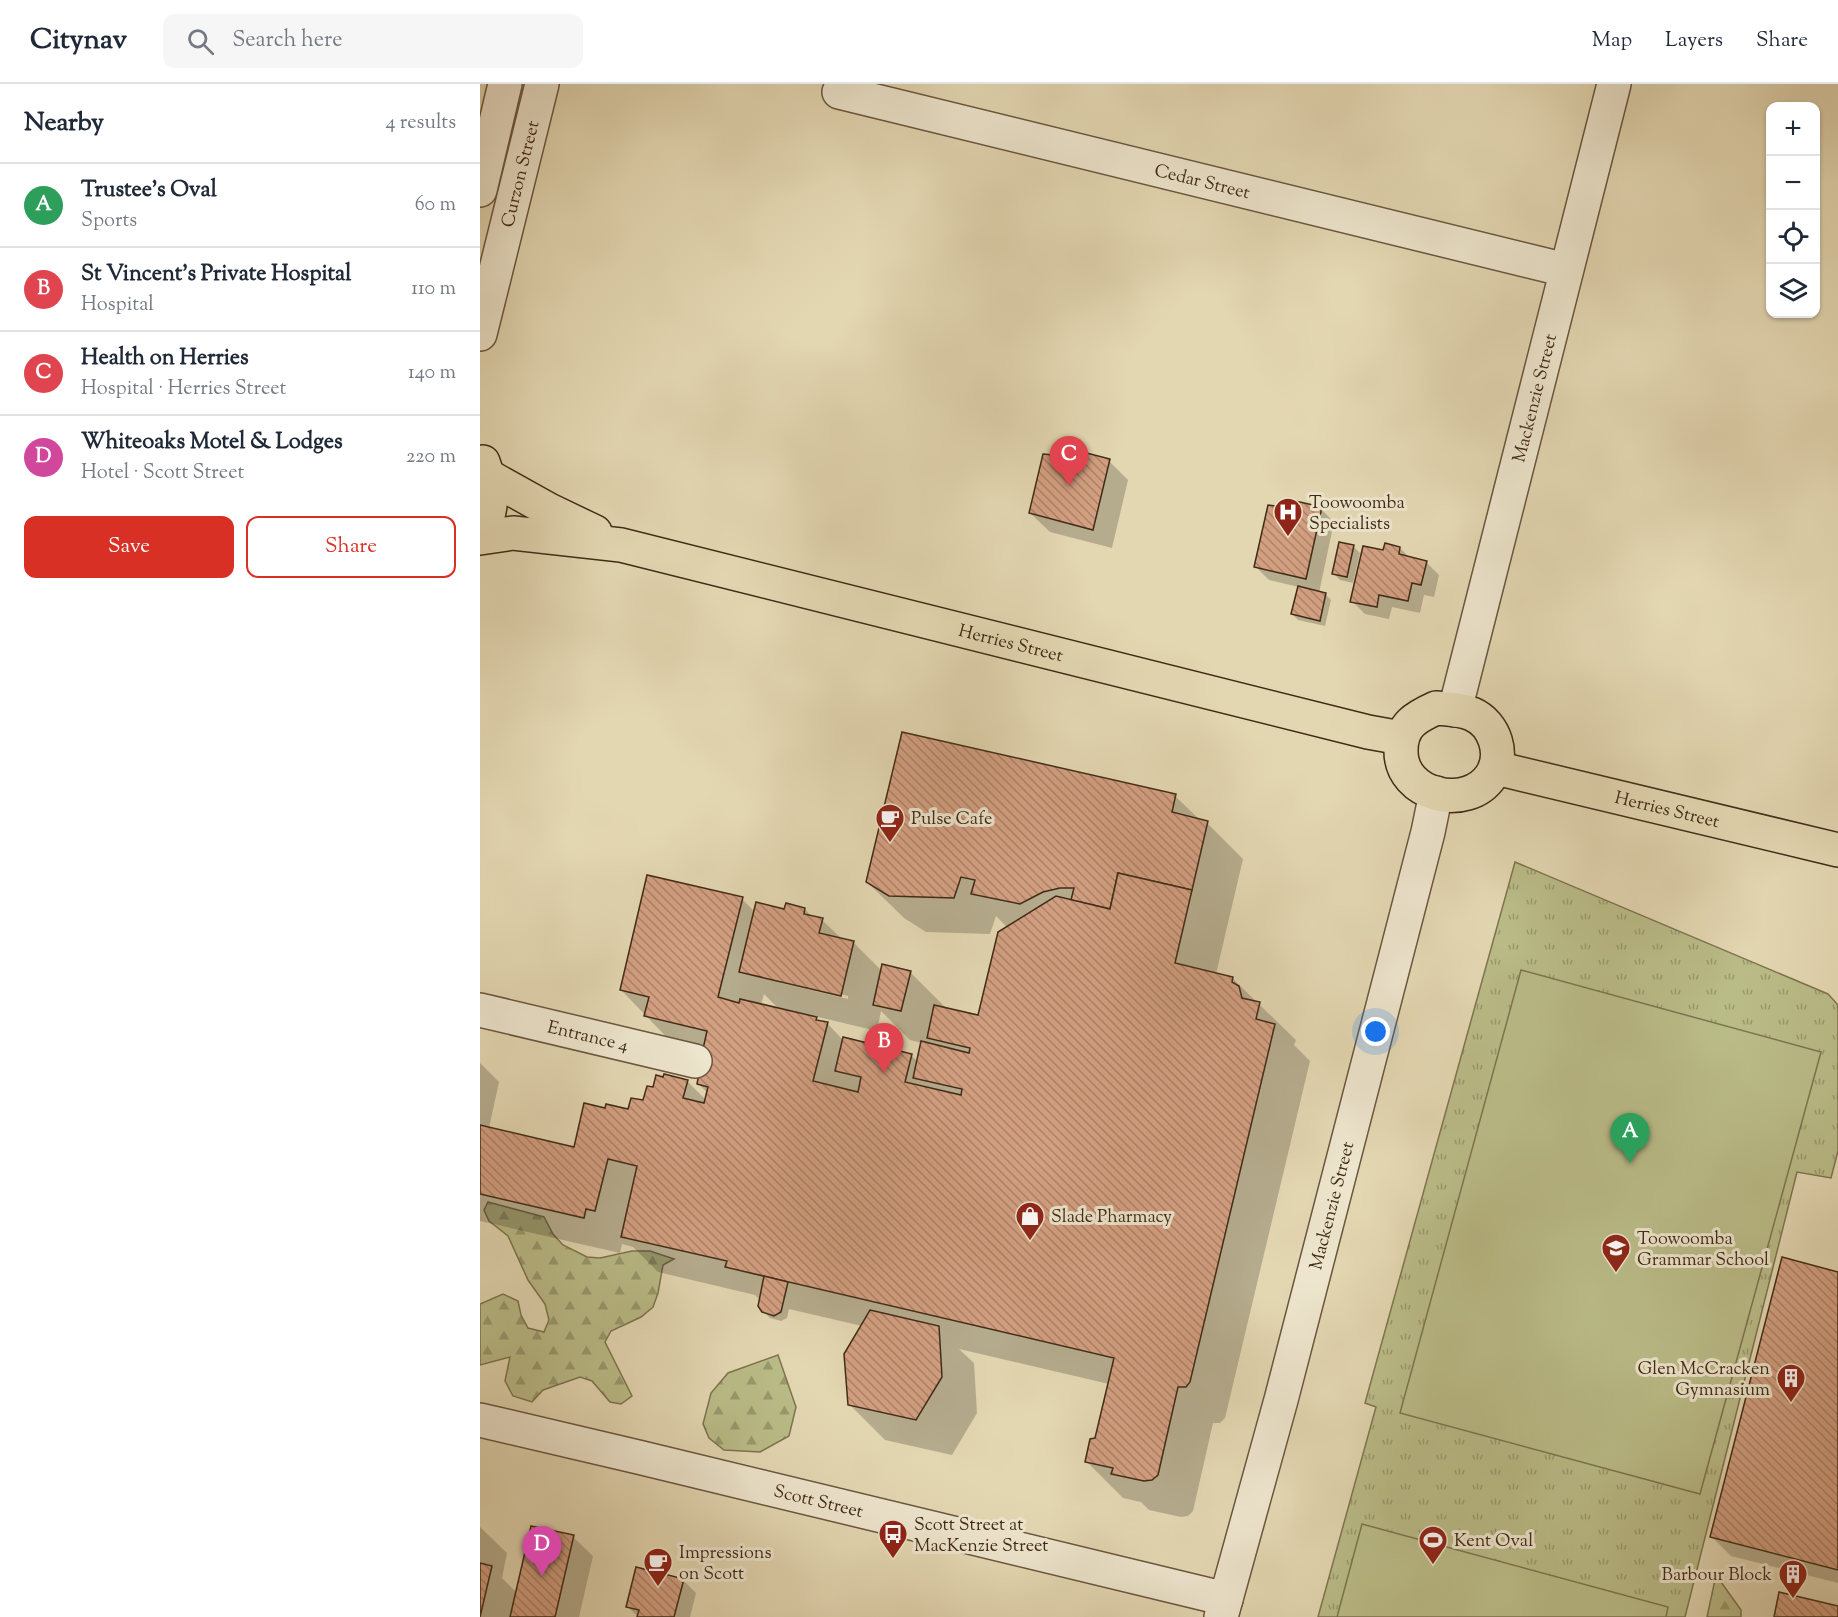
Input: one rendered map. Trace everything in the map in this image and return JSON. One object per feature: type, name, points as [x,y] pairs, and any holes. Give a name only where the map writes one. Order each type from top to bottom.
[{"type":"main road","points":[[480,532],[490,510],[492,492],[484,467]]},
{"type":"main road","name":"Herries Street","points":[[484,467],[549,510],[621,545]]},
{"type":"main road","name":"Herries Street","points":[[480,538],[513,533],[621,545],[1401,738]]},
{"type":"main road","points":[[1436,708],[1473,714],[1488,726],[1495,739],[1498,753],[1496,768],[1484,784],[1475,790],[1456,795],[1436,793],[1422,788],[1404,771],[1400,760],[1401,738],[1410,723],[1436,708]]},
{"type":"main road","name":"Herries Street","points":[[1496,768],[1838,850]]},
{"type":"street","name":"Curzon Street","points":[[480,190],[505,84]]},
{"type":"street","name":"Curzon Street","points":[[480,334],[542,84]]},
{"type":"street","name":"Mackenzie Street","points":[[1455,710],[1614,84]]},
{"type":"street","name":"Cedar Street","points":[[838,92],[1566,270]]},
{"type":"street","name":"Mackenzie Street","points":[[1224,1608],[1281,1400],[1428,832],[1436,793]]},
{"type":"street","name":"Entrance 4","points":[[480,1010],[695,1061]]},
{"type":"street","name":"Scott Street","points":[[480,1420],[638,1456],[1224,1608]]},
{"type":"green space","name":"Toowoomba Grammar School","points":[[1515,862],[1828,994],[1838,1005],[1838,1151],[1831,1178],[1797,1172],[1685,1617],[1318,1617],[1376,1407],[1365,1403]]},
{"type":"green space","points":[[1521,970],[1821,1052],[1700,1494],[1400,1413]]},
{"type":"green space","points":[[488,1202],[544,1217],[553,1234],[563,1245],[587,1257],[600,1258],[632,1251],[650,1251],[674,1259],[663,1265],[653,1307],[641,1317],[611,1331],[605,1342],[632,1396],[621,1404],[610,1402],[592,1381],[580,1377],[543,1390],[532,1402],[513,1396],[505,1381],[510,1357],[480,1365],[480,1304],[503,1294],[518,1301],[521,1315],[528,1328],[544,1332],[549,1320],[545,1304],[528,1280],[508,1236],[489,1221],[484,1210]]},
{"type":"green space","points":[[778,1355],[796,1407],[789,1436],[760,1452],[724,1450],[709,1438],[703,1424],[711,1393],[728,1373]]},
{"type":"green space","name":"Kent Oval","points":[[1362,1524],[1668,1607],[1666,1617],[1337,1617]]},
{"type":"green space","points":[[1716,1575],[1741,1610],[1741,1617],[1707,1617]]},
{"type":"building","points":[[1058,441],[1064,442],[1063,447],[1110,459],[1093,530],[1029,513],[1043,454],[1054,455]]},
{"type":"building","name":"Toowoomba Specialists","points":[[1291,500],[1322,507],[1306,579],[1254,567],[1268,505],[1289,508]]},
{"type":"building","points":[[1339,542],[1354,545],[1347,577],[1332,574]]},
{"type":"building","points":[[1385,543],[1400,547],[1399,554],[1427,561],[1421,585],[1412,583],[1408,601],[1379,595],[1377,607],[1350,602],[1363,546],[1383,550]]},
{"type":"building","points":[[1298,586],[1326,593],[1320,621],[1291,614]]},
{"type":"building","points":[[902,732],[1176,794],[1172,812],[1208,821],[1192,890],[1118,873],[1110,909],[1071,900],[1074,888],[1043,892],[1020,904],[971,894],[975,880],[961,877],[954,898],[889,896],[866,882]]},
{"type":"building","points":[[1118,873],[1192,890],[1175,963],[1233,977],[1232,982],[1239,986],[1242,998],[1260,1002],[1256,1019],[1275,1024],[1190,1382],[1186,1387],[1178,1387],[1158,1475],[1152,1480],[1144,1481],[1111,1474],[1113,1468],[1085,1462],[1090,1439],[1095,1438],[1114,1358],[725,1267],[727,1261],[621,1237],[637,1166],[608,1159],[595,1211],[586,1209],[584,1218],[480,1194],[480,1125],[574,1147],[584,1103],[605,1108],[606,1104],[628,1109],[631,1098],[643,1100],[647,1086],[653,1087],[656,1075],[663,1077],[664,1074],[688,1080],[683,1098],[704,1103],[708,1087],[697,1084],[707,1031],[644,1016],[649,997],[620,990],[647,875],[743,897],[718,997],[739,1003],[740,999],[817,1017],[816,1020],[828,1022],[813,1081],[858,1092],[861,1077],[835,1071],[843,1037],[912,1054],[905,1082],[961,1095],[962,1089],[913,1078],[921,1041],[969,1053],[970,1048],[927,1038],[934,1005],[978,1015],[998,932],[1056,896],[1110,909]]},
{"type":"building","points":[[756,902],[784,909],[786,903],[805,908],[804,914],[823,918],[819,933],[854,941],[841,996],[739,972]]},
{"type":"building","points":[[882,964],[911,971],[901,1011],[873,1005]]},
{"type":"building","name":"Glen McCracken Gymnasium","points":[[1782,1257],[1838,1272],[1838,1570],[1710,1537]]},
{"type":"building","points":[[764,1276],[788,1282],[781,1312],[774,1316],[762,1312],[758,1306]]},
{"type":"building","points":[[870,1310],[939,1326],[942,1377],[916,1420],[848,1405],[844,1354]]},
{"type":"building","points":[[531,1526],[574,1535],[555,1617],[510,1617]]},
{"type":"building","points":[[480,1563],[492,1566],[480,1617]]},
{"type":"building","points":[[636,1567],[684,1579],[674,1617],[637,1617],[639,1610],[626,1607]]},
{"type":"building","name":"Barbour Block","points":[[1779,1592],[1838,1606],[1838,1617],[1774,1617]]},
{"type":"place","name":"Health on Herries","points":[[1069,486]]},
{"type":"place","name":"Toowoomba Specialists","points":[[1288,538]]},
{"type":"place","name":"Pulse Cafe","points":[[890,844]]},
{"type":"place","name":"St Vincent's Private Hospital","points":[[884,1073]]},
{"type":"place","name":"Trustee's Oval","points":[[1630,1163]]},
{"type":"place","name":"Slade Pharmacy","points":[[1030,1242]]},
{"type":"place","name":"Toowoomba Grammar School","points":[[1616,1274]]},
{"type":"place","name":"Glen McCracken Gymnasium","points":[[1791,1404]]},
{"type":"place","name":"Scott Street at MacKenzie Street","points":[[893,1560]]},
{"type":"place","name":"Kent Oval","points":[[1433,1566]]},
{"type":"place","name":"Whiteoaks Motel & Lodges","points":[[542,1576]]},
{"type":"place","name":"Impressions on Scott","points":[[658,1588]]},
{"type":"place","name":"Barbour Block","points":[[1793,1600]]}]
